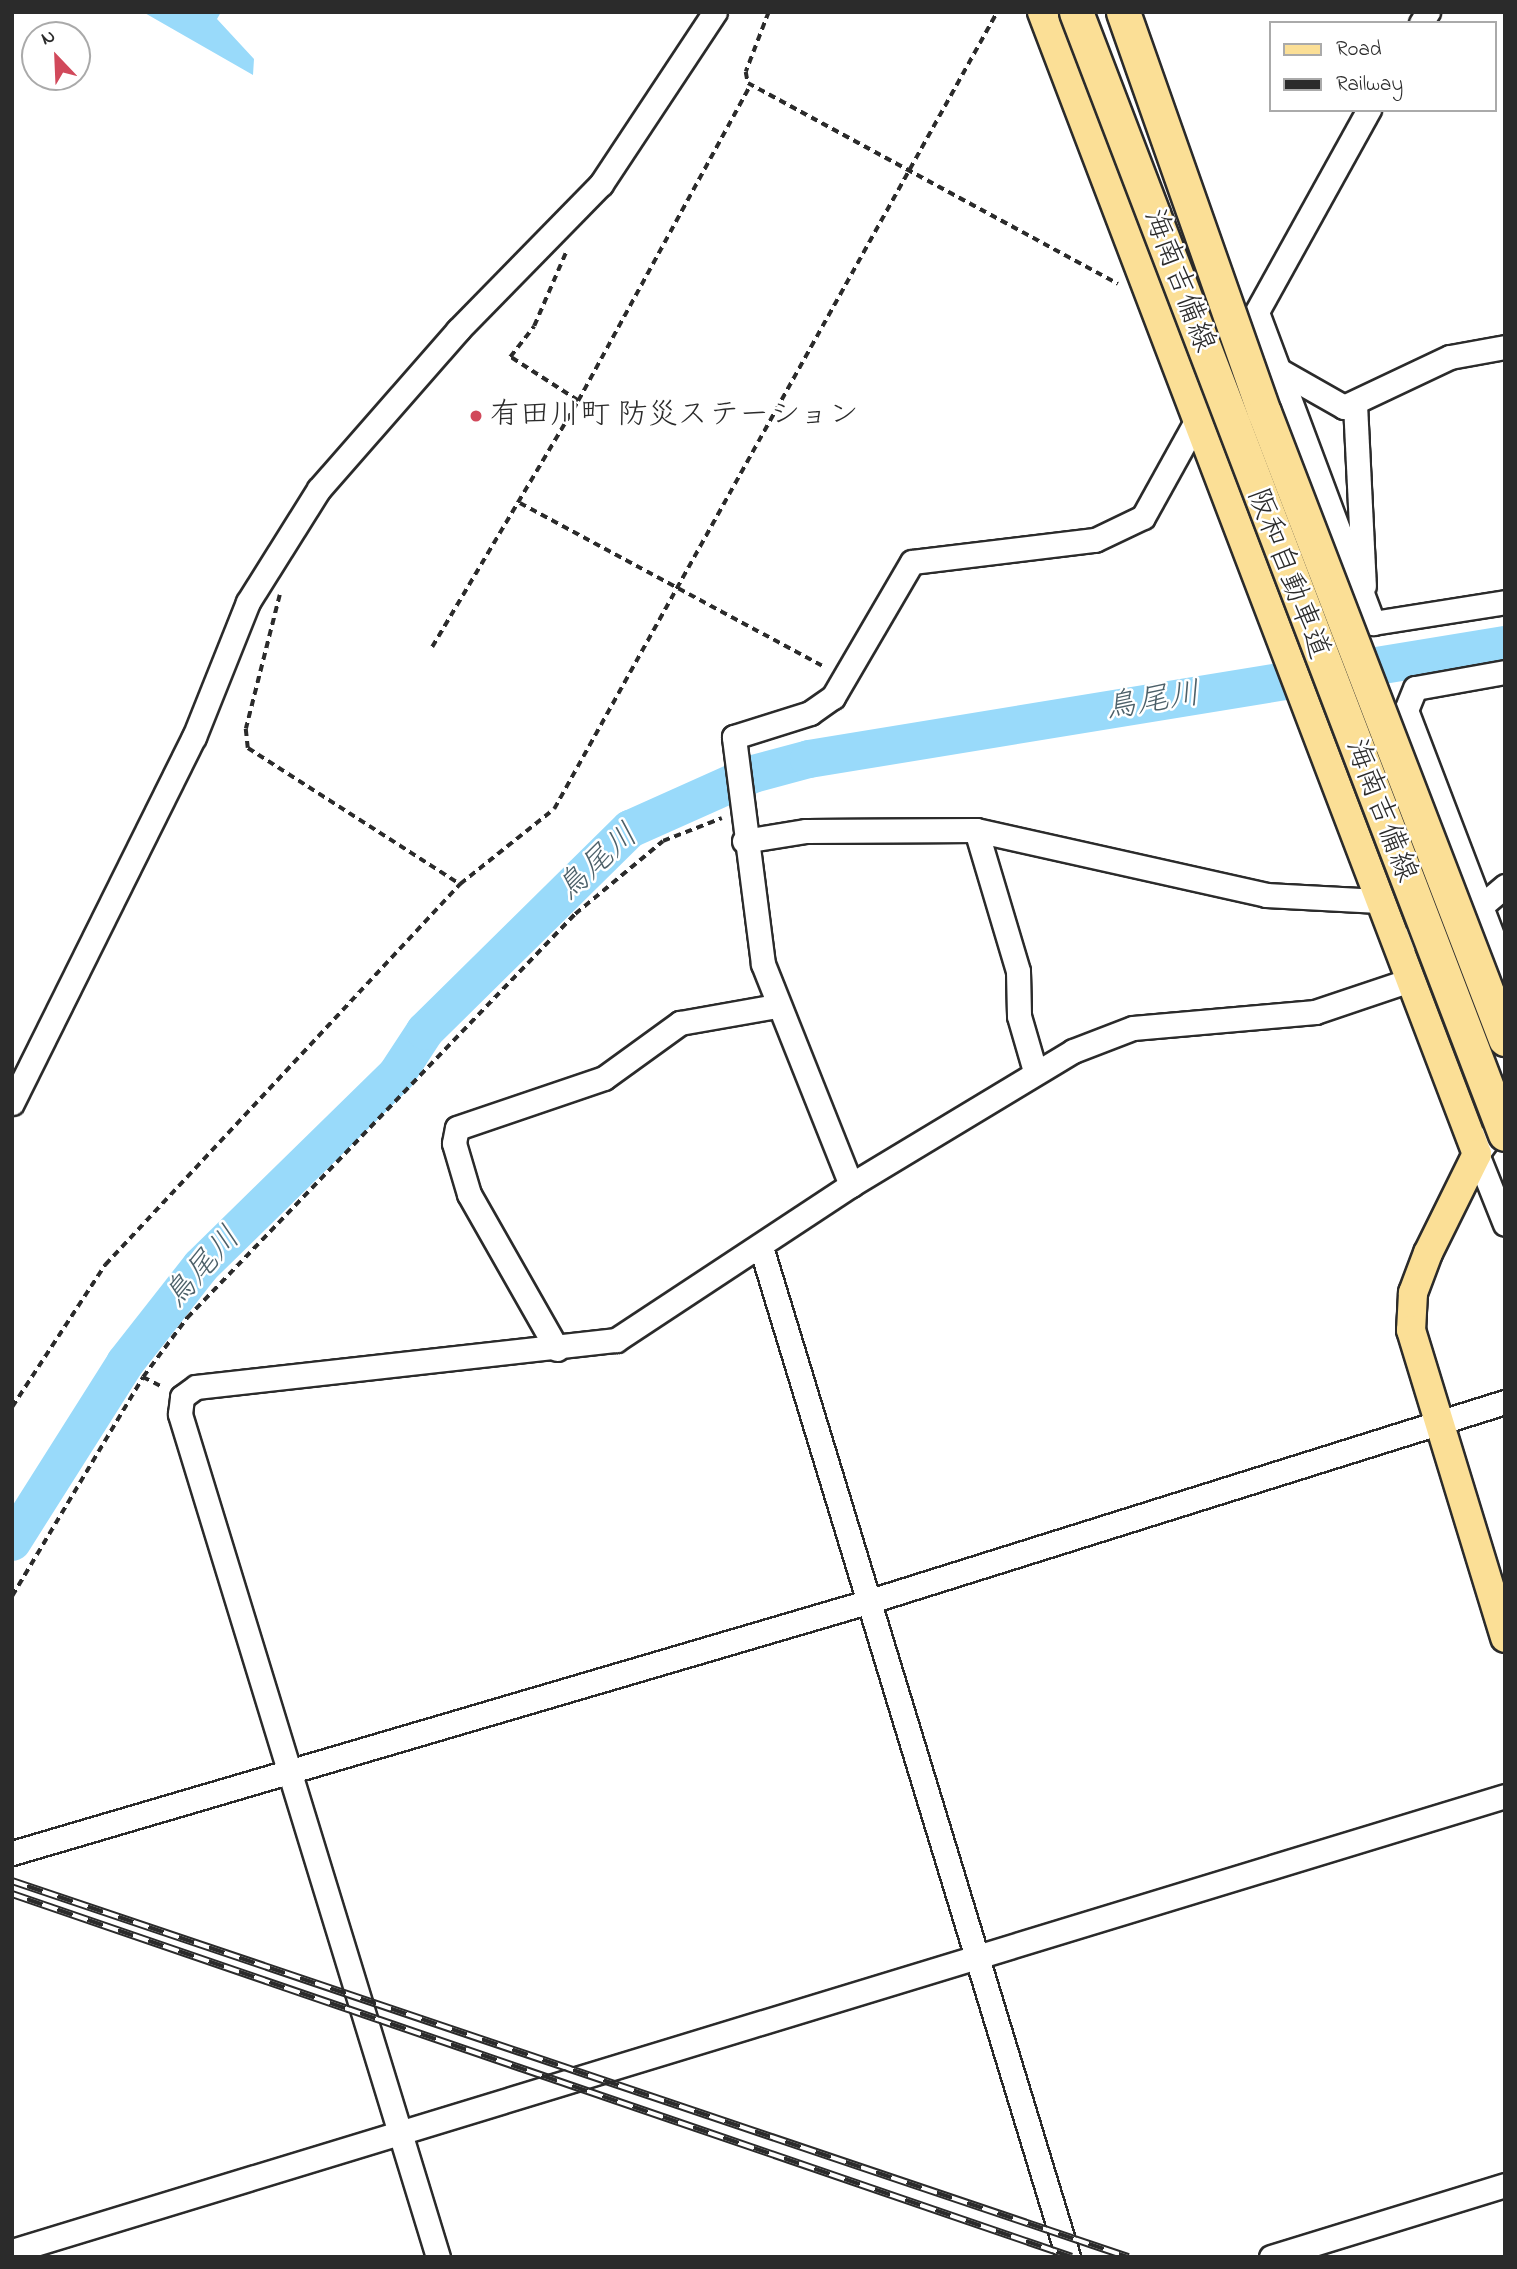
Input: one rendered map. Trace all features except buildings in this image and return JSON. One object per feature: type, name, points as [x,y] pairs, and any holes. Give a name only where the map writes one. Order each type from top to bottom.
[{"type":"highway","name":"阪和自動車道","points":[[1076,12],[1505,1134]]},
{"type":"highway","name":"阪和自動車道","points":[[1123,12],[1273,437],[1505,1039]]},
{"type":"main road","name":"海南吉備線","points":[[1042,12],[1280,645],[1477,1154]]},
{"type":"main road","points":[[1477,1154],[1413,1293],[1411,1330],[1505,1638]]},
{"type":"street","points":[[12,1103],[194,737],[248,602],[319,489],[458,330],[601,184],[715,12]]},
{"type":"street","points":[[851,1185],[836,1136],[776,1006],[744,841],[733,743],[747,729],[822,706],[845,678],[912,562],[1122,532],[1143,517],[1258,315],[1368,112]]},
{"type":"street","points":[[1258,315],[1368,617],[1381,624],[1505,602]]},
{"type":"street","points":[[1277,369],[1344,407],[1450,358],[1505,347]]},
{"type":"street","points":[[1355,404],[1360,597]]},
{"type":"street","points":[[1505,672],[1424,685],[1407,700],[1409,722],[1505,969]]},
{"type":"street","points":[[976,830],[1018,971],[1019,1016],[1035,1071]]},
{"type":"street","points":[[744,841],[806,831],[976,830],[1266,895],[1379,901]]},
{"type":"street","points":[[1396,944],[1467,918],[1479,904],[1505,887]]},
{"type":"street","points":[[438,2257],[294,1774],[180,1414],[183,1397],[196,1387],[557,1349],[615,1340],[761,1247],[851,1185],[1035,1071],[1133,1028],[1315,1012],[1410,980]]},
{"type":"street","points":[[557,1349],[468,1194],[454,1143],[457,1128],[604,1078],[680,1023],[776,1006]]},
{"type":"street","points":[[1505,1116],[1477,1154],[1505,1224]]},
{"type":"street","points":[[761,1247],[1068,2257]]},
{"type":"street","points":[[12,1853],[294,1774],[867,1602],[1505,1402]]},
{"type":"street","points":[[12,2252],[1505,1796]]},
{"type":"street","points":[[1271,2257],[1505,2185]]},
{"type":"path","points":[[769,12],[746,72],[751,84],[906,171],[1126,288]]},
{"type":"path","points":[[12,1407],[105,1265],[460,884],[554,809],[906,171],[997,12]]},
{"type":"path","points":[[432,647],[520,503],[578,401],[751,84]]},
{"type":"path","points":[[569,245],[534,326],[510,357],[578,401]]},
{"type":"path","points":[[520,503],[845,678]]},
{"type":"path","points":[[283,586],[246,729],[248,748],[460,884]]},
{"type":"path","points":[[12,1596],[143,1377],[187,1318],[575,914],[663,841],[740,810]]},
{"type":"water","points":[[143,12],[221,12],[217,19],[254,59],[253,75]]},
{"type":"waterway","name":"鳥尾川","points":[[12,1542],[125,1363],[201,1266],[397,1074],[425,1031],[630,829],[753,774],[809,759],[1505,645]]},
{"type":"railway","points":[[12,1881],[1128,2257]]},
{"type":"railway","points":[[12,1894],[1072,2257]]},
{"type":"place","name":"有田川町 防災ステーション","points":[[476,416]]}]
